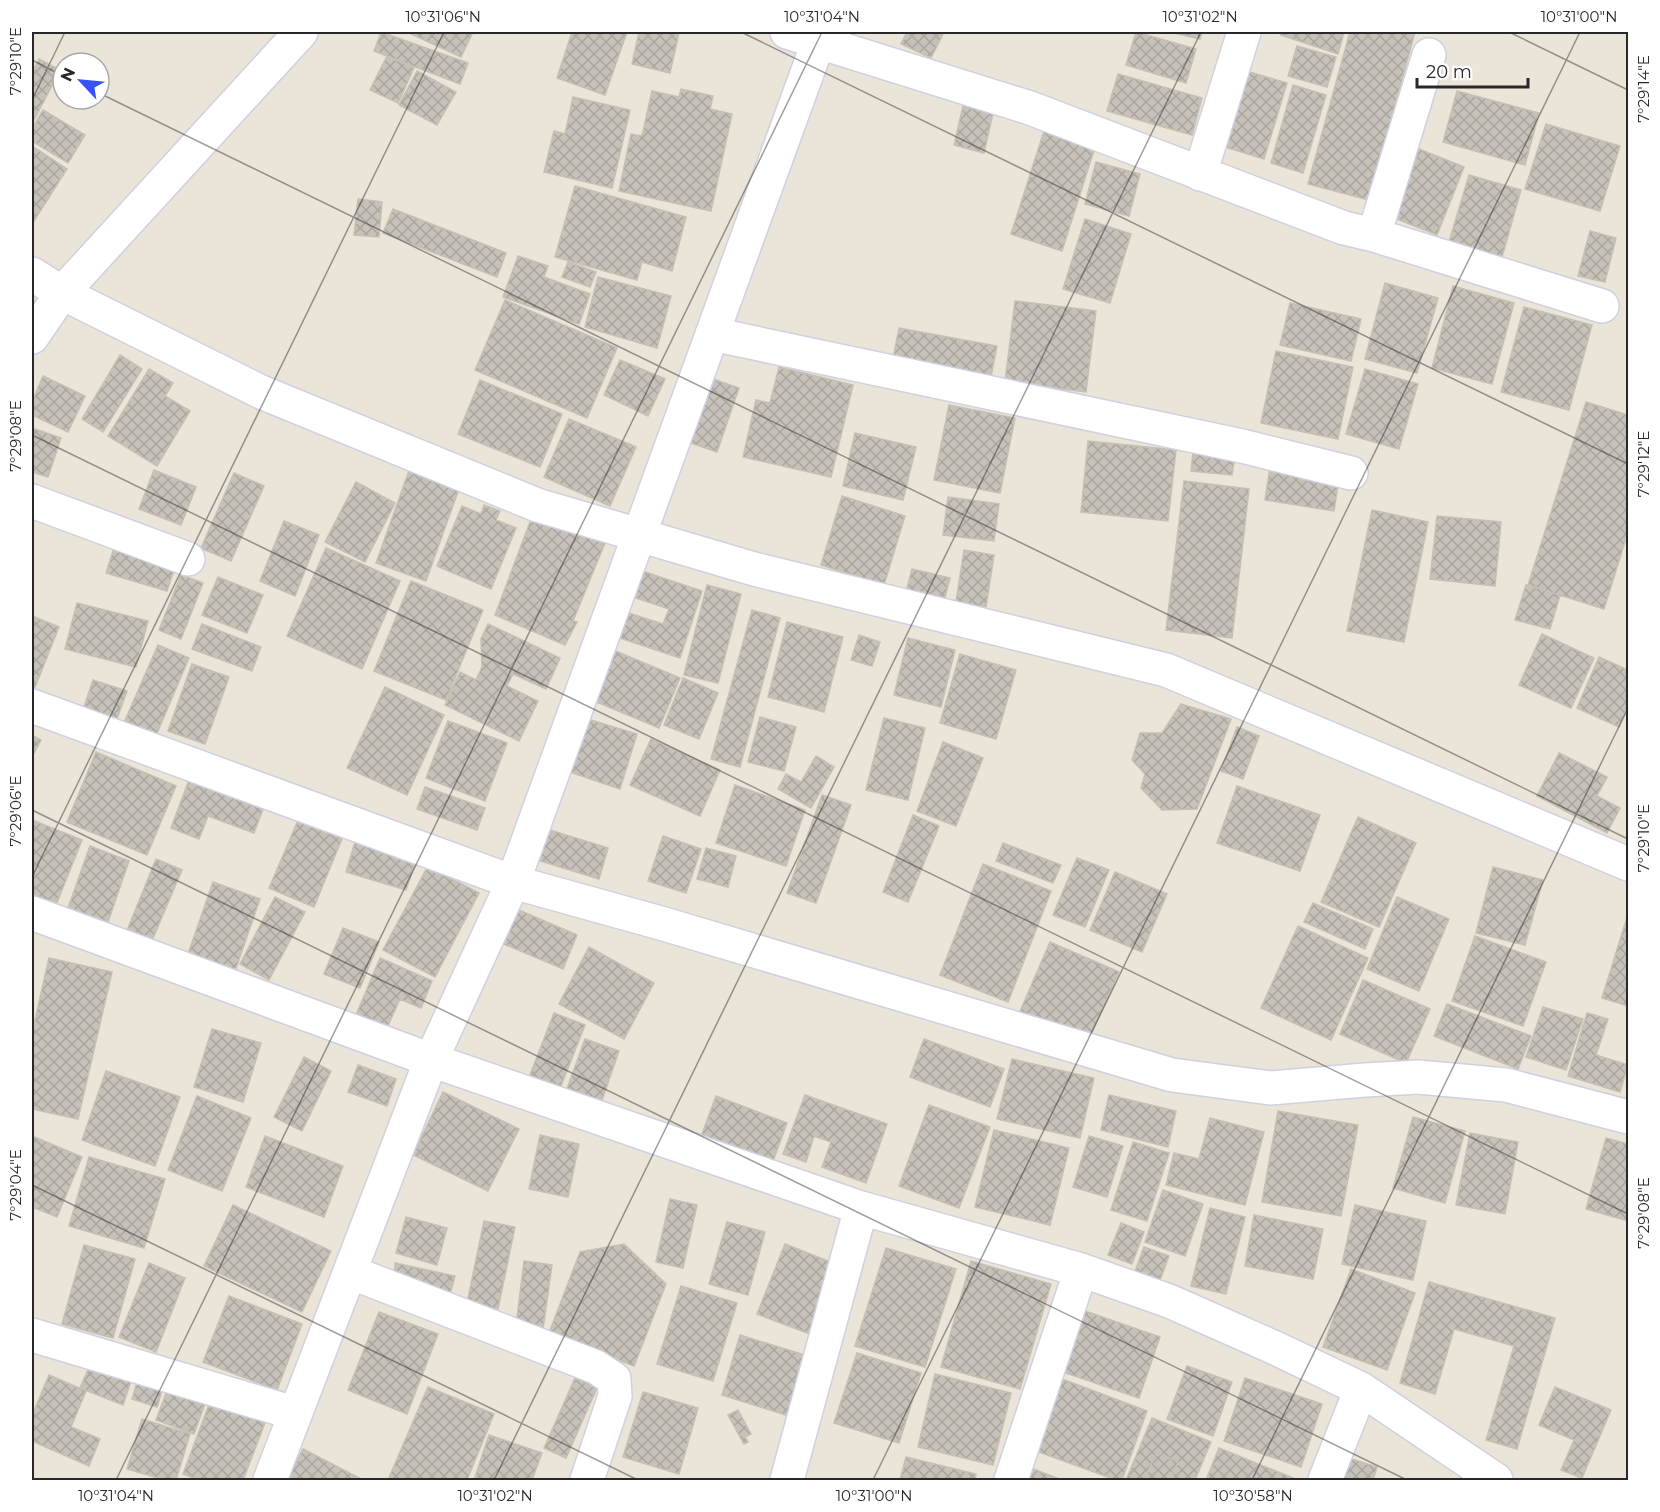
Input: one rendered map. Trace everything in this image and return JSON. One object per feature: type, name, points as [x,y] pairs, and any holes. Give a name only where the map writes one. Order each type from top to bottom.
[{"type":"street","points":[[32,337],[62,293],[300,32]]},
{"type":"street","points":[[787,32],[820,36],[1030,108],[1344,228],[1374,235],[1602,306]]},
{"type":"street","points":[[1200,174],[1244,32]]},
{"type":"street","points":[[270,1480],[431,1060],[513,882],[820,36]]},
{"type":"street","points":[[1374,235],[1429,55]]},
{"type":"street","points":[[32,274],[62,293],[272,397],[537,505],[754,569],[1166,670],[1629,864]]},
{"type":"street","points":[[712,334],[1242,446],[1351,473]]},
{"type":"street","points":[[32,501],[188,559]]},
{"type":"street","points":[[32,706],[513,882],[664,924],[1172,1075],[1270,1088],[1419,1077],[1506,1085],[1629,1117]]},
{"type":"street","points":[[32,913],[431,1060],[861,1208],[1081,1270],[1169,1301],[1361,1389],[1496,1480]]},
{"type":"street","points":[[787,1480],[861,1208]]},
{"type":"street","points":[[1011,1480],[1081,1270]]},
{"type":"street","points":[[350,1272],[596,1367],[614,1379],[615,1396],[587,1480]]},
{"type":"street","points":[[35,1346],[294,1413]]},
{"type":"street","points":[[1325,1480],[1361,1389]]},
{"type":"building","points":[[381,32],[468,63],[460,84],[374,51]]},
{"type":"building","points":[[407,32],[473,32],[461,57]]},
{"type":"building","points":[[572,32],[627,32],[605,95],[557,78]]},
{"type":"building","points":[[639,32],[679,33],[670,73],[632,64]]},
{"type":"building","points":[[907,32],[944,32],[931,58],[901,44]]},
{"type":"building","points":[[1136,32],[1196,49],[1186,83],[1126,65]]},
{"type":"building","points":[[1170,32],[1202,32],[1200,39]]},
{"type":"building","points":[[1279,32],[1344,32],[1338,54],[1281,35]]},
{"type":"building","points":[[1350,32],[1415,32],[1369,200],[1308,184]]},
{"type":"building","points":[[1297,46],[1336,57],[1327,87],[1288,76]]},
{"type":"building","points":[[387,56],[414,68],[398,103],[370,90]]},
{"type":"building","points":[[39,59],[51,65],[51,87],[32,124],[32,73]]},
{"type":"building","points":[[417,71],[456,92],[437,125],[399,105]]},
{"type":"building","points":[[1246,71],[1287,83],[1264,159],[1222,146]]},
{"type":"building","points":[[1118,74],[1202,98],[1192,135],[1107,111]]},
{"type":"building","points":[[1293,85],[1326,95],[1303,173],[1271,163]]},
{"type":"building","points":[[681,89],[713,96],[710,109],[732,114],[711,211],[619,191],[631,134],[642,136],[652,91],[679,97]]},
{"type":"building","points":[[1457,91],[1539,113],[1525,165],[1443,142]]},
{"type":"building","points":[[573,97],[630,110],[612,188],[544,172],[554,131],[565,134]]},
{"type":"building","points":[[963,106],[993,113],[984,153],[954,145]]},
{"type":"building","points":[[43,110],[85,135],[68,163],[32,141],[32,129]]},
{"type":"building","points":[[1546,124],[1620,146],[1600,211],[1525,189]]},
{"type":"building","points":[[1044,131],[1095,147],[1062,251],[1011,234]]},
{"type":"building","points":[[32,146],[67,169],[32,224]]},
{"type":"building","points":[[1414,147],[1464,167],[1437,235],[1387,215]]},
{"type":"building","points":[[1096,162],[1140,174],[1129,216],[1085,204]]},
{"type":"building","points":[[1469,175],[1521,190],[1502,257],[1449,242]]},
{"type":"building","points":[[575,186],[686,217],[672,271],[642,262],[637,280],[555,257]]},
{"type":"building","points":[[358,199],[382,202],[379,237],[354,235]]},
{"type":"building","points":[[393,209],[506,253],[497,277],[383,233]]},
{"type":"building","points":[[1085,219],[1131,234],[1110,303],[1063,289]]},
{"type":"building","points":[[1590,231],[1616,238],[1605,282],[1578,276]]},
{"type":"building","points":[[518,256],[548,266],[544,277],[590,294],[579,324],[503,297]]},
{"type":"building","points":[[568,262],[596,272],[590,287],[562,277]]},
{"type":"building","points":[[598,277],[671,296],[657,348],[585,327]]},
{"type":"building","points":[[1385,283],[1438,298],[1417,373],[1365,359]]},
{"type":"building","points":[[1453,286],[1514,303],[1492,384],[1432,368]]},
{"type":"building","points":[[505,300],[617,348],[587,418],[475,370]]},
{"type":"building","points":[[1015,301],[1096,311],[1086,392],[1005,382]]},
{"type":"building","points":[[1290,303],[1361,319],[1351,361],[1280,345]]},
{"type":"building","points":[[1524,307],[1592,325],[1569,410],[1501,392]]},
{"type":"building","points":[[899,328],[997,346],[991,377],[893,359]]},
{"type":"building","points":[[1276,351],[1353,367],[1338,439],[1261,423]]},
{"type":"building","points":[[120,355],[142,369],[103,432],[82,419]]},
{"type":"building","points":[[620,360],[665,379],[648,416],[604,395]]},
{"type":"building","points":[[779,367],[853,385],[831,477],[743,457],[756,400],[770,403]]},
{"type":"building","points":[[149,369],[173,383],[165,396],[190,411],[157,466],[108,436]]},
{"type":"building","points":[[1365,369],[1418,384],[1399,449],[1346,434]]},
{"type":"building","points":[[43,376],[85,396],[68,432],[32,415],[32,402]]},
{"type":"building","points":[[704,376],[739,388],[717,452],[682,440]]},
{"type":"building","points":[[480,380],[562,414],[540,467],[458,434]]},
{"type":"building","points":[[1586,402],[1628,415],[1628,532],[1604,609],[1528,585]]},
{"type":"building","points":[[949,405],[1015,418],[1000,493],[934,480]]},
{"type":"building","points":[[569,419],[636,447],[610,506],[544,477]]},
{"type":"building","points":[[32,428],[61,438],[48,477],[32,472]]},
{"type":"building","points":[[855,433],[916,447],[903,500],[843,486]]},
{"type":"building","points":[[1088,441],[1176,450],[1168,521],[1081,512]]},
{"type":"building","points":[[1193,452],[1235,456],[1232,475],[1191,471]]},
{"type":"building","points":[[1270,467],[1339,478],[1334,511],[1265,500]]},
{"type":"building","points":[[410,468],[460,486],[426,581],[376,563]]},
{"type":"building","points":[[154,470],[196,487],[181,525],[139,509]]},
{"type":"building","points":[[234,473],[264,486],[231,561],[201,548]]},
{"type":"building","points":[[1184,481],[1249,489],[1232,638],[1166,630]]},
{"type":"building","points":[[356,482],[395,503],[365,562],[325,542]]},
{"type":"building","points":[[842,496],[905,516],[884,585],[821,565]]},
{"type":"building","points":[[948,497],[999,504],[994,541],[943,535]]},
{"type":"building","points":[[484,505],[500,511],[496,520],[516,528],[491,589],[437,566],[462,506],[481,514]]},
{"type":"building","points":[[1372,510],[1428,522],[1404,642],[1347,631]]},
{"type":"building","points":[[533,514],[605,543],[573,621],[577,622],[565,645],[495,615]]},
{"type":"building","points":[[1437,516],[1501,522],[1495,586],[1430,579]]},
{"type":"building","points":[[284,521],[319,535],[295,596],[260,581]]},
{"type":"building","points":[[114,548],[175,567],[167,591],[106,573]]},
{"type":"building","points":[[326,548],[400,581],[362,669],[287,636]]},
{"type":"building","points":[[964,550],[994,555],[986,607],[956,602]]},
{"type":"building","points":[[912,569],[950,578],[944,601],[906,592]]},
{"type":"building","points":[[639,570],[702,591],[680,658],[614,636],[622,611],[663,624],[669,609],[630,596]]},
{"type":"building","points":[[181,575],[203,583],[181,639],[159,630]]},
{"type":"building","points":[[218,577],[263,595],[247,633],[202,615]]},
{"type":"building","points":[[411,581],[483,610],[446,700],[374,671]]},
{"type":"building","points":[[707,585],[741,594],[718,683],[684,675]]},
{"type":"building","points":[[1526,585],[1560,595],[1550,629],[1515,620]]},
{"type":"building","points":[[77,603],[148,621],[136,667],[65,649]]},
{"type":"building","points":[[752,610],[780,618],[740,767],[711,759]]},
{"type":"building","points":[[32,616],[59,627],[32,695]]},
{"type":"building","points":[[787,622],[843,637],[824,712],[768,697]]},
{"type":"building","points":[[202,624],[261,647],[252,671],[192,649]]},
{"type":"building","points":[[488,624],[560,658],[546,689],[513,674],[507,686],[538,701],[519,741],[445,705],[460,672],[476,680],[482,667],[481,639]]},
{"type":"building","points":[[1542,634],[1594,658],[1571,708],[1519,685]]},
{"type":"building","points":[[859,635],[880,642],[872,666],[851,660]]},
{"type":"building","points":[[908,638],[955,650],[941,707],[894,695]]},
{"type":"building","points":[[158,645],[189,658],[155,738],[123,725]]},
{"type":"building","points":[[613,650],[680,678],[659,728],[592,700]]},
{"type":"building","points":[[960,654],[1016,670],[996,739],[940,723]]},
{"type":"building","points":[[1599,657],[1628,670],[1628,705],[1619,727],[1577,708]]},
{"type":"building","points":[[192,664],[229,677],[205,744],[168,731]]},
{"type":"building","points":[[683,678],[718,693],[699,739],[664,725]]},
{"type":"building","points":[[93,680],[127,691],[114,727],[81,716]]},
{"type":"building","points":[[385,687],[444,715],[407,795],[347,768]]},
{"type":"building","points":[[1181,704],[1231,719],[1197,809],[1162,810],[1141,788],[1145,774],[1132,760],[1140,733],[1162,733]]},
{"type":"building","points":[[760,717],[796,727],[784,771],[748,762]]},
{"type":"building","points":[[584,718],[637,734],[620,789],[567,771]]},
{"type":"building","points":[[884,718],[925,728],[908,800],[866,790]]},
{"type":"building","points":[[448,721],[507,743],[485,801],[426,778]]},
{"type":"building","points":[[1237,727],[1259,736],[1243,779],[1221,771]]},
{"type":"building","points":[[32,735],[41,740],[32,757]]},
{"type":"building","points":[[651,739],[720,770],[700,816],[630,785]]},
{"type":"building","points":[[943,742],[983,758],[956,826],[917,811]]},
{"type":"building","points":[[96,752],[176,786],[147,855],[67,822]]},
{"type":"building","points":[[1559,753],[1607,777],[1597,796],[1620,808],[1607,833],[1537,796]]},
{"type":"building","points":[[816,756],[834,767],[811,808],[778,789],[786,774],[801,782]]},
{"type":"building","points":[[189,780],[263,809],[254,833],[208,816],[199,839],[171,828]]},
{"type":"building","points":[[735,785],[805,810],[786,866],[716,843]]},
{"type":"building","points":[[1237,786],[1320,815],[1300,871],[1217,843]]},
{"type":"building","points":[[425,787],[485,808],[477,830],[417,809]]},
{"type":"building","points":[[822,795],[851,805],[816,903],[787,893]]},
{"type":"building","points":[[302,811],[346,829],[314,907],[269,888]]},
{"type":"building","points":[[913,815],[939,826],[908,902],[883,892]]},
{"type":"building","points":[[1358,817],[1416,843],[1379,927],[1321,902]]},
{"type":"building","points":[[32,820],[82,840],[56,905],[32,896]]},
{"type":"building","points":[[540,827],[608,848],[599,879],[531,858]]},
{"type":"building","points":[[358,832],[419,851],[406,890],[346,872]]},
{"type":"building","points":[[663,836],[701,849],[686,893],[648,881]]},
{"type":"building","points":[[1003,843],[1061,865],[1053,883],[996,861]]},
{"type":"building","points":[[90,846],[129,861],[108,922],[68,908]]},
{"type":"building","points":[[706,848],[736,856],[728,887],[697,879]]},
{"type":"building","points":[[1077,858],[1109,870],[1085,927],[1053,915]]},
{"type":"building","points":[[156,859],[182,870],[151,943],[126,933]]},
{"type":"building","points":[[983,864],[1051,891],[1008,1002],[940,975]]},
{"type":"building","points":[[428,866],[479,893],[435,977],[383,950]]},
{"type":"building","points":[[1493,867],[1543,880],[1525,945],[1476,933]]},
{"type":"building","points":[[1115,872],[1167,894],[1142,952],[1090,930]]},
{"type":"building","points":[[213,882],[260,899],[235,971],[188,954]]},
{"type":"building","points":[[275,897],[305,912],[269,980],[240,964]]},
{"type":"building","points":[[1397,897],[1449,919],[1419,991],[1367,969]]},
{"type":"building","points":[[1313,903],[1373,929],[1365,949],[1304,922]]},
{"type":"building","points":[[514,908],[577,935],[563,969],[499,942]]},
{"type":"building","points":[[1628,914],[1628,1006],[1602,998]]},
{"type":"building","points":[[1298,926],[1368,958],[1331,1040],[1261,1008]]},
{"type":"building","points":[[343,928],[379,942],[360,988],[324,974]]},
{"type":"building","points":[[1475,936],[1546,962],[1523,1026],[1452,1001]]},
{"type":"building","points":[[1050,942],[1119,972],[1086,1046],[1018,1016]]},
{"type":"building","points":[[589,947],[654,983],[624,1039],[559,1004]]},
{"type":"building","points":[[49,958],[112,972],[78,1119],[32,1109],[32,1033]]},
{"type":"building","points":[[380,958],[432,981],[421,1008],[400,999],[387,1028],[356,1015]]},
{"type":"building","points":[[1363,980],[1430,1009],[1406,1063],[1340,1034]]},
{"type":"building","points":[[1447,1004],[1531,1036],[1518,1069],[1434,1036]]},
{"type":"building","points":[[1543,1007],[1583,1019],[1566,1070],[1526,1057]]},
{"type":"building","points":[[554,1013],[585,1025],[559,1091],[528,1080]]},
{"type":"building","points":[[1587,1013],[1608,1019],[1596,1055],[1628,1065],[1620,1092],[1568,1076]]},
{"type":"building","points":[[212,1029],[261,1043],[243,1102],[194,1087]]},
{"type":"building","points":[[585,1039],[619,1051],[600,1106],[565,1094]]},
{"type":"building","points":[[924,1039],[1004,1069],[990,1107],[910,1077]]},
{"type":"building","points":[[304,1057],[331,1071],[302,1131],[274,1117]]},
{"type":"building","points":[[1012,1059],[1094,1078],[1080,1138],[997,1119]]},
{"type":"building","points":[[358,1065],[396,1079],[387,1106],[348,1092]]},
{"type":"building","points":[[106,1071],[180,1097],[155,1166],[82,1140]]},
{"type":"building","points":[[443,1092],[519,1129],[488,1191],[413,1155]]},
{"type":"building","points":[[805,1095],[887,1124],[866,1183],[822,1167],[831,1142],[814,1136],[806,1162],[783,1154]]},
{"type":"building","points":[[1109,1095],[1176,1111],[1168,1147],[1101,1130]]},
{"type":"building","points":[[197,1096],[251,1118],[222,1191],[168,1170]]},
{"type":"building","points":[[716,1096],[787,1123],[770,1169],[699,1142]]},
{"type":"building","points":[[929,1105],[990,1127],[959,1208],[899,1186]]},
{"type":"building","points":[[1278,1111],[1358,1125],[1341,1216],[1262,1202]]},
{"type":"building","points":[[1413,1117],[1465,1131],[1445,1203],[1393,1188]]},
{"type":"building","points":[[1210,1118],[1264,1132],[1245,1205],[1166,1185],[1174,1153],[1199,1159]]},
{"type":"building","points":[[994,1130],[1069,1148],[1050,1225],[975,1207]]},
{"type":"building","points":[[1470,1133],[1518,1142],[1505,1214],[1456,1205]]},
{"type":"building","points":[[540,1135],[579,1144],[568,1197],[529,1189]]},
{"type":"building","points":[[32,1136],[82,1157],[57,1217],[32,1207]]},
{"type":"building","points":[[265,1136],[343,1166],[324,1217],[246,1187]]},
{"type":"building","points":[[1089,1136],[1123,1146],[1107,1197],[1073,1187]]},
{"type":"building","points":[[1606,1138],[1628,1144],[1628,1221],[1586,1209]]},
{"type":"building","points":[[1133,1142],[1169,1153],[1147,1221],[1111,1210]]},
{"type":"building","points":[[89,1157],[165,1179],[144,1248],[69,1226]]},
{"type":"building","points":[[1163,1190],[1203,1204],[1185,1256],[1145,1242]]},
{"type":"building","points":[[670,1199],[697,1205],[683,1268],[656,1262]]},
{"type":"building","points":[[233,1205],[331,1251],[302,1312],[204,1266]]},
{"type":"building","points":[[1355,1205],[1426,1221],[1413,1280],[1342,1264]]},
{"type":"building","points":[[1210,1208],[1245,1217],[1226,1294],[1191,1286]]},
{"type":"building","points":[[1254,1215],[1323,1229],[1313,1279],[1245,1266]]},
{"type":"building","points":[[406,1217],[447,1228],[437,1265],[396,1253]]},
{"type":"building","points":[[484,1221],[515,1227],[498,1309],[467,1303]]},
{"type":"building","points":[[727,1222],[765,1232],[748,1295],[709,1284]]},
{"type":"building","points":[[1121,1223],[1144,1232],[1132,1264],[1108,1255]]},
{"type":"building","points":[[624,1244],[666,1284],[634,1366],[549,1333],[580,1252]]},
{"type":"building","points":[[785,1244],[843,1267],[815,1336],[757,1314]]},
{"type":"building","points":[[84,1245],[135,1259],[113,1338],[62,1324]]},
{"type":"building","points":[[1144,1247],[1169,1256],[1159,1283],[1134,1274]]},
{"type":"building","points":[[886,1248],[956,1269],[925,1367],[855,1346]]},
{"type":"building","points":[[524,1261],[552,1265],[543,1329],[516,1325]]},
{"type":"building","points":[[971,1261],[1051,1284],[1020,1389],[941,1367]]},
{"type":"building","points":[[149,1263],[185,1278],[156,1352],[119,1337]]},
{"type":"building","points":[[395,1263],[455,1276],[450,1294],[395,1278]]},
{"type":"building","points":[[1351,1269],[1415,1293],[1387,1370],[1323,1347]]},
{"type":"building","points":[[1429,1282],[1555,1318],[1517,1449],[1486,1440],[1514,1346],[1454,1329],[1435,1394],[1400,1383]]},
{"type":"building","points":[[681,1286],[737,1303],[713,1381],[657,1364]]},
{"type":"building","points":[[229,1296],[302,1324],[277,1390],[203,1362]]},
{"type":"building","points":[[1085,1311],[1160,1337],[1139,1398],[1063,1372]]},
{"type":"building","points":[[379,1312],[438,1334],[407,1414],[348,1390]]},
{"type":"building","points":[[740,1335],[808,1356],[789,1416],[722,1395]]},
{"type":"building","points":[[857,1353],[921,1373],[899,1443],[834,1423]]},
{"type":"building","points":[[90,1365],[131,1381],[123,1405],[80,1388]]},
{"type":"building","points":[[1187,1366],[1232,1382],[1213,1436],[1167,1419]]},
{"type":"building","points":[[935,1374],[1011,1393],[993,1465],[918,1447]]},
{"type":"building","points":[[49,1375],[86,1391],[71,1427],[100,1439],[89,1466],[32,1441],[32,1416]]},
{"type":"building","points":[[139,1376],[164,1384],[157,1407],[132,1399]]},
{"type":"building","points":[[575,1378],[597,1388],[566,1458],[544,1448]]},
{"type":"building","points":[[1245,1378],[1322,1404],[1301,1467],[1224,1441]]},
{"type":"building","points":[[1062,1379],[1147,1411],[1122,1480],[1116,1480],[1036,1451]]},
{"type":"building","points":[[428,1387],[494,1414],[467,1480],[388,1480]]},
{"type":"building","points":[[1555,1387],[1611,1410],[1582,1478],[1561,1470],[1574,1440],[1539,1425]]},
{"type":"building","points":[[168,1388],[206,1401],[194,1434],[156,1420]]},
{"type":"building","points":[[643,1392],[698,1408],[679,1474],[623,1457]]},
{"type":"building","points":[[210,1402],[265,1423],[243,1480],[199,1480],[183,1474]]},
{"type":"building","points":[[738,1410],[751,1434],[745,1437],[748,1442],[744,1444],[728,1415]]},
{"type":"building","points":[[1152,1418],[1211,1442],[1195,1480],[1126,1480]]},
{"type":"building","points":[[142,1419],[190,1434],[176,1480],[165,1480],[127,1469]]},
{"type":"building","points":[[489,1435],[542,1453],[532,1480],[474,1480]]},
{"type":"building","points":[[1219,1448],[1298,1480],[1206,1480]]},
{"type":"building","points":[[303,1449],[363,1480],[287,1480]]},
{"type":"building","points":[[1157,1452],[1178,1462],[1170,1480],[1145,1478]]},
{"type":"building","points":[[906,1457],[976,1474],[975,1480],[900,1480]]},
{"type":"building","points":[[1345,1457],[1377,1467],[1373,1480],[1338,1480]]},
{"type":"building","points":[[1028,1467],[1062,1480],[1022,1480]]}]
